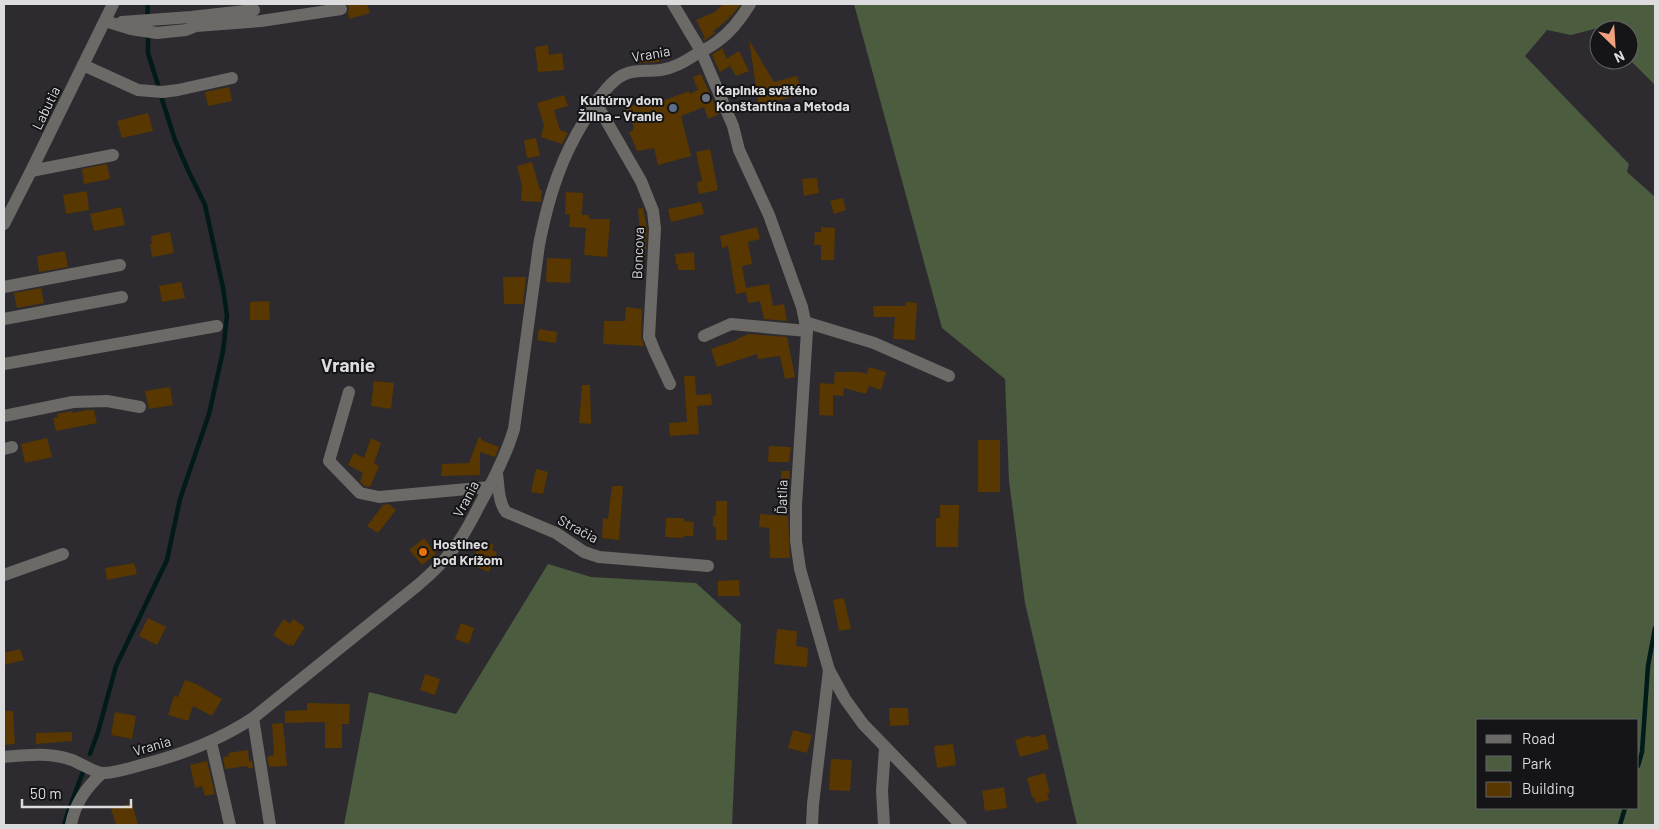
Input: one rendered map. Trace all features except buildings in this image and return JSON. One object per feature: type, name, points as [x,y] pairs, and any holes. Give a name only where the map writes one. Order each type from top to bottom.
[{"type":"street","name":"Labutia","points":[[4,224],[113,4]]},
{"type":"street","name":"Ďatlia","points":[[674,4],[701,51],[733,126],[739,150],[769,215],[802,307],[806,326],[796,505],[796,541],[800,570],[829,670],[845,699],[863,724],[961,825]]},
{"type":"street","name":"Vrania","points":[[102,774],[166,758],[233,732],[253,718],[439,566],[465,533],[497,474],[514,428],[539,245],[544,222],[560,170],[586,118],[609,86],[623,75],[675,67],[720,40],[750,4]]},
{"type":"street","points":[[105,21],[131,29],[157,33],[186,30],[196,26],[261,21],[341,9]]},
{"type":"street","points":[[105,21],[130,22],[191,18],[254,10]]},
{"type":"street","points":[[83,65],[138,90],[162,92],[178,90],[232,78]]},
{"type":"street","name":"Boncova","points":[[596,103],[641,181],[653,211],[655,229],[650,337],[670,384]]},
{"type":"street","points":[[31,171],[113,155]]},
{"type":"street","points":[[4,287],[120,265]]},
{"type":"street","points":[[4,319],[122,297]]},
{"type":"street","points":[[704,336],[731,324],[806,326],[874,342],[949,376]]},
{"type":"street","points":[[4,364],[216,326]]},
{"type":"street","points":[[350,392],[329,461],[360,493],[379,496],[490,486]]},
{"type":"street","points":[[4,416],[73,402],[107,401],[140,407]]},
{"type":"street","name":"Stračia","points":[[497,474],[500,499],[506,512],[556,533],[584,552],[599,557],[708,566]]},
{"type":"street","points":[[4,575],[63,554]]},
{"type":"street","name":"Ďatlia","points":[[812,825],[829,670]]},
{"type":"street","points":[[253,718],[270,825]]},
{"type":"street","points":[[211,742],[230,825]]},
{"type":"street","points":[[884,825],[882,791],[885,748]]},
{"type":"street","points":[[4,757],[52,755],[70,759],[102,774],[90,784],[83,794],[76,806],[71,825]]},
{"type":"green space","points":[[854,4],[1655,4],[1655,85],[1639,69],[1639,20],[1589,20],[1589,30],[1571,35],[1547,30],[1525,56],[1629,164],[1627,172],[1655,197],[1655,825],[1077,825],[1025,603],[1009,481],[1005,379],[942,328]]},
{"type":"green space","points":[[548,564],[591,577],[696,583],[741,624],[732,825],[344,825],[369,692],[456,714]]},
{"type":"waterway","points":[[147,20],[148,4]]},
{"type":"waterway","points":[[148,32],[148,53],[158,85]]},
{"type":"waterway","points":[[90,754],[116,666],[167,560],[180,499],[209,414],[223,351],[227,316],[223,288],[205,205],[175,140],[160,93]]},
{"type":"waterway","points":[[1639,762],[1642,752],[1648,666],[1655,628]]},
{"type":"waterway","points":[[64,825],[84,769]]},
{"type":"waterway","points":[[1620,825],[1625,809]]},
{"type":"place","name":"Kaplnka svätého Konštantína a Metoda","points":[[706,98]]},
{"type":"place","name":"Kultúrny dom Žilina - Vranie","points":[[673,108]]},
{"type":"place","name":"Hostinec pod Krížom","points":[[423,552]]},
{"type":"district","name":"Vranie","points":[[348,365]]}]
